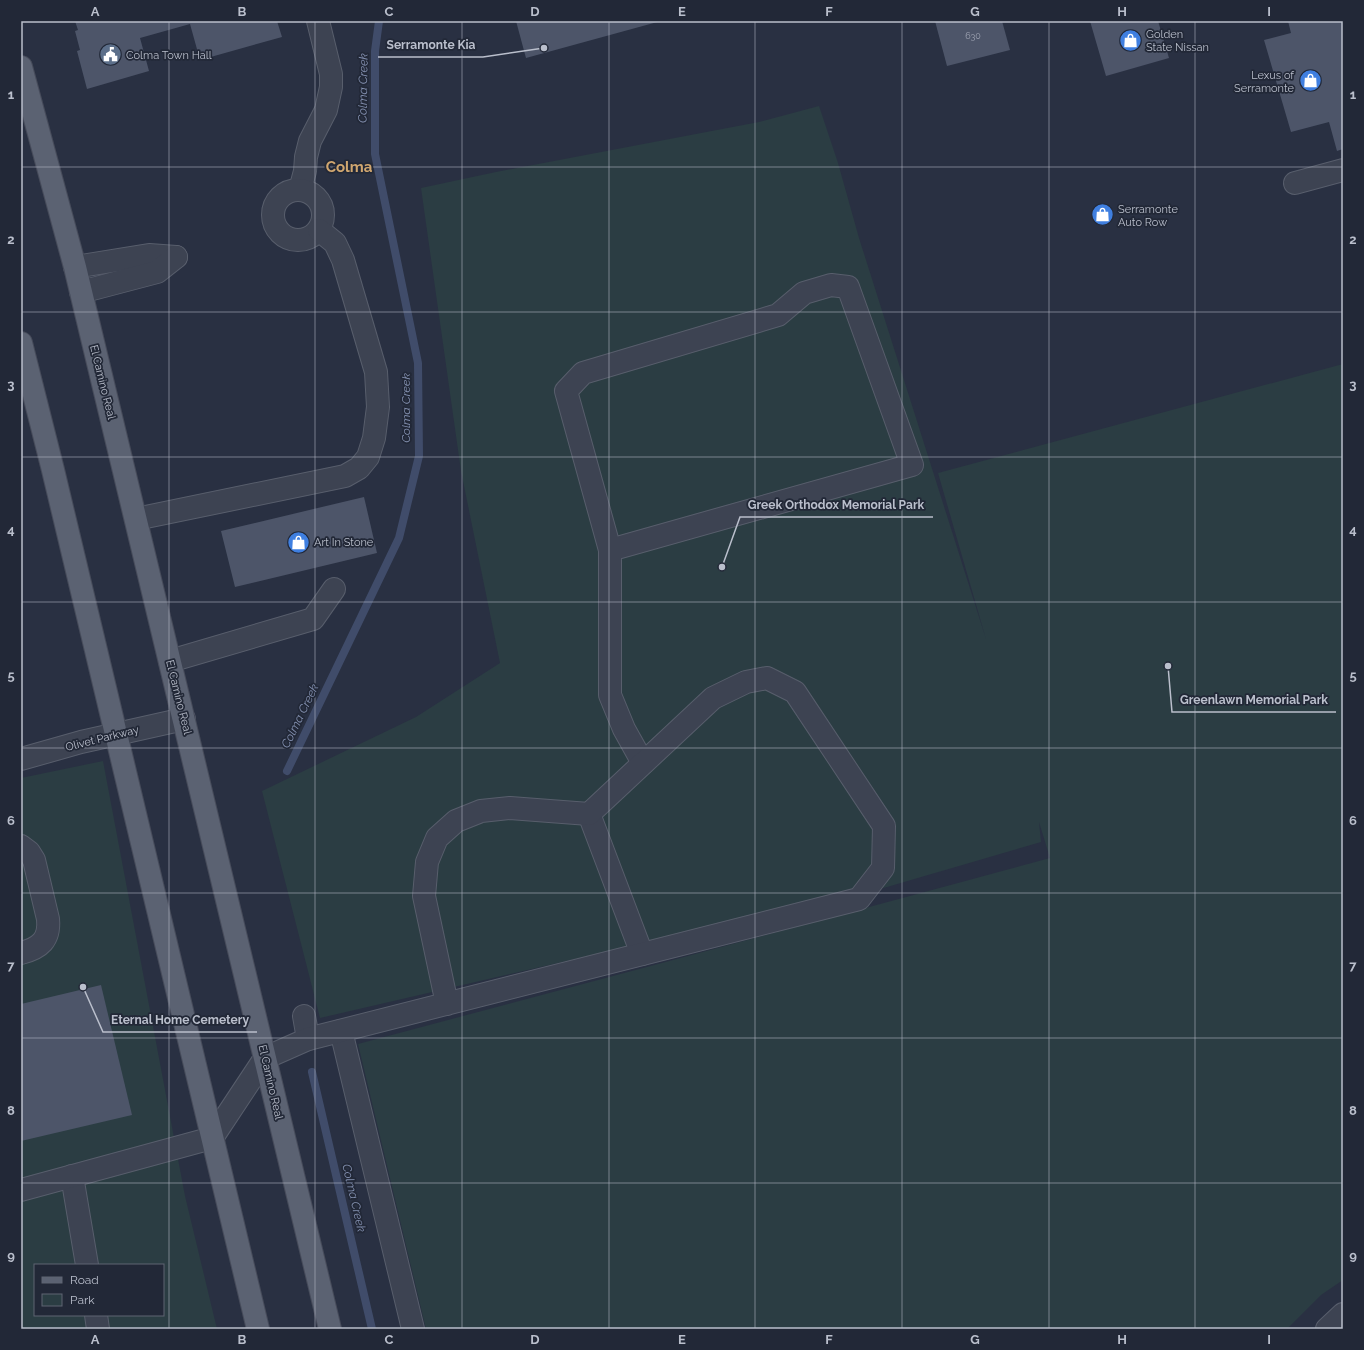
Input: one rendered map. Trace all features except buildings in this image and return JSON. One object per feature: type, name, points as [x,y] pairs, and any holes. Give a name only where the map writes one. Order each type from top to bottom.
[{"type":"main road","name":"El Camino Real","points":[[21,67],[46,154],[75,267],[330,1329]]},
{"type":"main road","points":[[23,357],[116,734],[258,1329]]},
{"type":"street","points":[[300,190],[310,141],[326,110],[331,87],[331,74],[318,21]]},
{"type":"street","points":[[1295,183],[1343,170]]},
{"type":"street","points":[[300,190],[310,193],[318,200],[322,209],[323,220],[319,230],[312,237],[302,240],[291,240],[282,235],[275,226],[273,216],[274,206],[280,197],[289,192],[300,190]]},
{"type":"street","points":[[136,519],[345,476],[359,468],[368,457],[374,438],[378,407],[376,372],[343,260],[335,243],[319,230]]},
{"type":"street","points":[[75,267],[150,255],[176,257],[157,272],[81,292]]},
{"type":"street","points":[[610,550],[912,465],[848,287],[831,285],[804,293],[778,315],[583,373],[566,391],[610,550],[610,695],[624,729],[643,763]]},
{"type":"street","points":[[170,661],[313,619],[334,588]]},
{"type":"street","points":[[21,1190],[212,1138],[265,1058],[308,1039],[341,1031],[859,899],[883,868],[884,826],[795,692],[768,678],[746,682],[713,698],[589,814],[510,808],[481,811],[456,820],[437,838],[427,862],[424,896],[446,1004]]},
{"type":"street","name":"Olivet Parkway","points":[[21,759],[81,742],[184,719]]},
{"type":"street","points":[[589,814],[642,954]]},
{"type":"street","points":[[21,846],[29,852],[34,860],[49,928],[47,937],[39,946],[21,953]]},
{"type":"street","points":[[304,1016],[308,1039]]},
{"type":"street","points":[[341,1031],[413,1329]]},
{"type":"street","points":[[72,1176],[87,1264]]},
{"type":"street","points":[[1327,1329],[1343,1314]]},
{"type":"street","points":[[96,1316],[98,1329]]},
{"type":"green space","points":[[819,106],[838,163],[859,238],[986,639],[938,473],[1343,364],[1343,1280],[1321,1295],[1287,1329],[426,1329],[358,1044],[1050,858],[1039,822],[1041,842],[887,887],[320,1018],[262,791],[416,717],[500,663],[461,471],[421,188],[496,172],[759,122]]},
{"type":"green space","points":[[103,761],[185,1196],[217,1329],[21,1329],[21,778]]},
{"type":"waterway","name":"Colma Creek","points":[[287,771],[399,538],[419,456],[418,363],[375,154],[375,51],[379,21]]},
{"type":"waterway","name":"Colma Creek","points":[[312,1072],[372,1329]]},
{"type":"place","name":"Golden State Nissan","points":[[1130,40]]},
{"type":"place","name":"Serramonte Kia","points":[[544,48]]},
{"type":"place","name":"Colma Town Hall","points":[[111,55]]},
{"type":"place","name":"Lexus of Serramonte","points":[[1310,81]]},
{"type":"place","name":"Serramonte Auto Row","points":[[1102,215]]},
{"type":"place","name":"Art In Stone","points":[[299,542]]},
{"type":"place","name":"Greek Orthodox Memorial Park","points":[[722,567]]},
{"type":"place","name":"Greenlawn Memorial Park","points":[[1168,666]]},
{"type":"place","name":"Eternal Home Cemetery","points":[[83,987]]},
{"type":"district","name":"Colma","points":[[349,167]]}]
